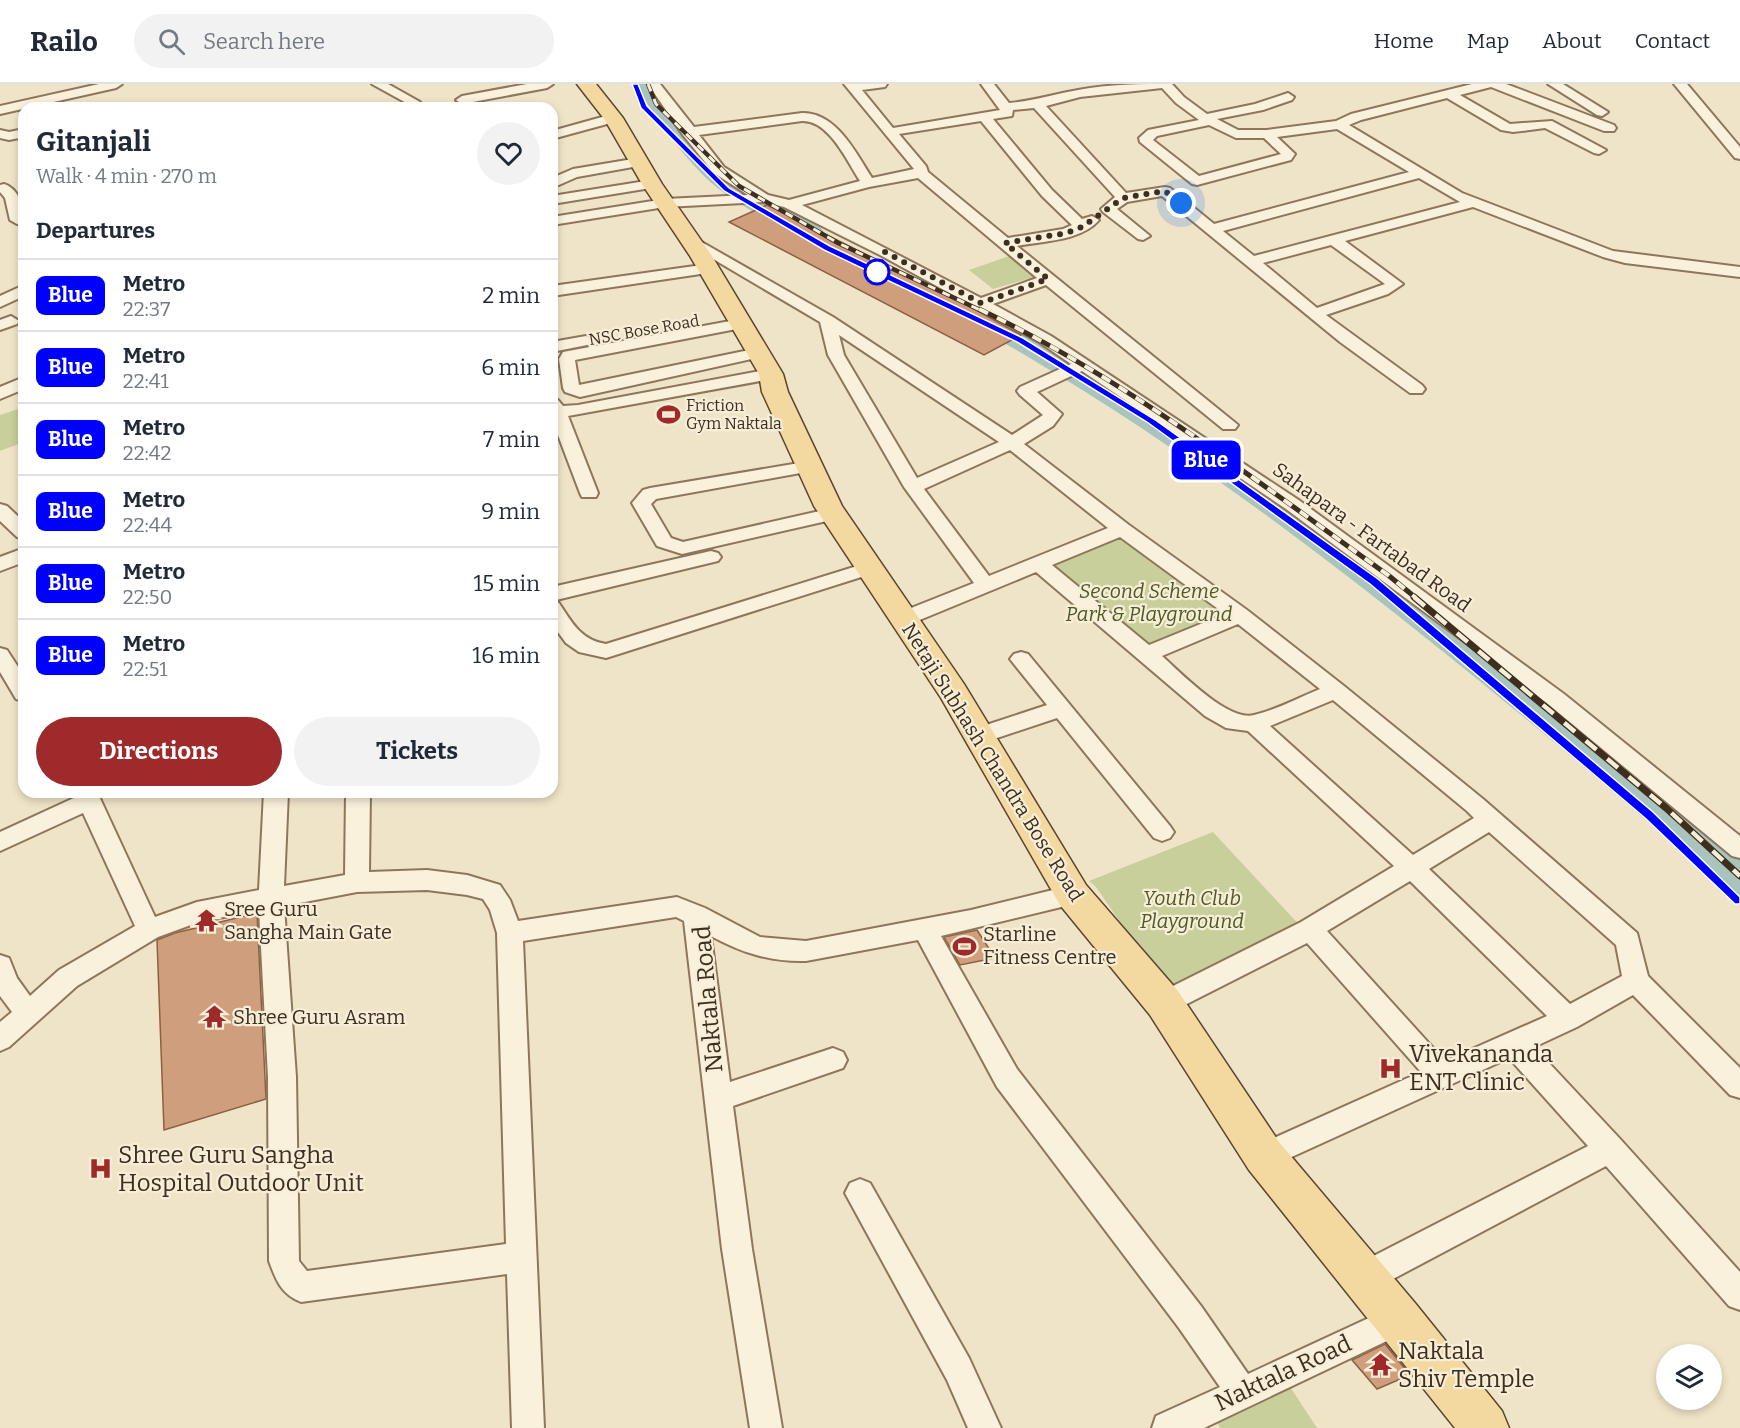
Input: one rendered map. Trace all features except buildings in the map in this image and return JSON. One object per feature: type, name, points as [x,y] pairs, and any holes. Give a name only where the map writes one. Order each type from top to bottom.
[{"type":"main road","name":"Netaji Subhash Chandra Bose Road","points":[[586,84],[613,118],[652,183],[701,256],[765,364],[775,392],[837,519],[953,692],[1073,895],[1164,1003],[1264,1156],[1365,1277],[1485,1428]]},
{"type":"street","points":[[36,102],[116,84]]},
{"type":"street","points":[[378,84],[414,102]]},
{"type":"street","points":[[462,100],[547,84]]},
{"type":"street","name":"Sahapara - Fartabad Road","points":[[654,84],[718,170],[757,198],[789,204],[981,303],[1076,367],[1293,505],[1547,692],[1740,849]]},
{"type":"street","points":[[852,86],[881,84]]},
{"type":"street","points":[[890,132],[1007,113],[1006,107],[987,84]]},
{"type":"street","points":[[1006,107],[1037,104],[1080,93],[1165,84],[1180,100],[1208,120],[1236,134],[1267,134],[1339,125],[1356,117],[1487,84]]},
{"type":"street","points":[[1495,84],[1609,128]]},
{"type":"street","points":[[1554,84],[1602,112]]},
{"type":"street","points":[[1680,84],[1740,155]]},
{"type":"street","points":[[852,86],[921,170],[921,173],[1229,425]]},
{"type":"street","points":[[1448,93],[1506,127],[1547,124],[1599,150]]},
{"type":"street","points":[[1197,181],[1169,161],[1147,142],[1146,138],[1153,133],[1258,107],[1288,97]]},
{"type":"street","points":[[1582,100],[1601,97]]},
{"type":"street","points":[[1037,104],[1123,198]]},
{"type":"street","points":[[0,110],[18,106]]},
{"type":"street","points":[[688,132],[813,117],[827,128],[849,154],[867,183]]},
{"type":"street","points":[[984,117],[1047,193],[1082,227]]},
{"type":"street","points":[[558,133],[613,118]]},
{"type":"street","points":[[1339,125],[1473,203],[1551,230],[1608,254],[1740,272]]},
{"type":"street","points":[[0,134],[9,136],[18,134]]},
{"type":"street","points":[[1005,243],[1067,233],[1082,227],[1123,198],[1165,191],[1286,157],[1288,154],[1267,134]]},
{"type":"street","points":[[558,181],[573,173],[757,198]]},
{"type":"street","points":[[789,204],[867,183],[921,173]]},
{"type":"street","points":[[1212,229],[1422,173]]},
{"type":"street","points":[[558,199],[652,183]]},
{"type":"street","points":[[558,219],[652,183]]},
{"type":"street","points":[[4,188],[12,198],[18,214]]},
{"type":"street","points":[[1165,191],[1346,339],[1416,389]]},
{"type":"street","points":[[1251,262],[1473,203]]},
{"type":"street","points":[[1108,209],[1143,236]]},
{"type":"street","points":[[0,225],[18,220]]},
{"type":"street","points":[[1317,313],[1395,285],[1332,239]]},
{"type":"street","points":[[558,290],[701,256],[827,320],[1012,442],[1122,529],[1240,615],[1336,692],[1475,805],[1628,940],[1636,981],[1740,1086]]},
{"type":"street","points":[[981,303],[1048,279]]},
{"type":"street","points":[[0,302],[18,294]]},
{"type":"street","points":[[738,319],[569,356],[567,359],[571,388],[580,392],[656,376],[765,364]]},
{"type":"street","name":"NSC Bose Road","points":[[558,346],[738,319]]},
{"type":"street","points":[[827,320],[836,355],[913,487],[985,584]]},
{"type":"street","points":[[558,408],[599,406],[664,393],[765,364]]},
{"type":"street","points":[[913,487],[1012,442],[1052,419],[1053,414],[1026,391],[1076,367]]},
{"type":"street","points":[[656,376],[664,393]]},
{"type":"street","points":[[0,394],[18,385]]},
{"type":"street","points":[[592,389],[599,406]]},
{"type":"street","points":[[558,415],[590,494]]},
{"type":"street","points":[[811,466],[650,494],[641,503],[664,542],[682,548],[837,519]]},
{"type":"street","points":[[0,510],[18,526]]},
{"type":"street","points":[[558,592],[837,519]]},
{"type":"street","points":[[903,619],[1122,529]]},
{"type":"street","points":[[0,565],[18,557]]},
{"type":"street","points":[[1038,563],[1213,711],[1234,722],[1254,724],[1336,692]]},
{"type":"street","points":[[558,618],[574,642],[589,649],[606,651],[870,568]]},
{"type":"street","points":[[1145,655],[1240,615]]},
{"type":"street","points":[[0,656],[18,682]]},
{"type":"street","points":[[1021,659],[1162,832]]},
{"type":"street","points":[[979,736],[1062,708]]},
{"type":"street","points":[[1254,724],[1412,868],[1568,1019]]},
{"type":"street","points":[[0,842],[84,798]]},
{"type":"street","points":[[89,798],[149,930]]},
{"type":"street","points":[[276,798],[271,899],[282,1077],[284,1261],[290,1276],[301,1287],[522,1257]]},
{"type":"street","points":[[357,882],[358,798]]},
{"type":"street","points":[[1164,1003],[1310,929],[1490,820]]},
{"type":"street","points":[[0,1039],[68,978],[149,930],[197,912],[357,882],[427,880],[467,885],[491,892],[501,907],[510,933],[528,1428]]},
{"type":"street","name":"Naktala Road","points":[[696,915],[752,945],[779,952],[806,951],[1073,895]]},
{"type":"street","points":[[510,933],[677,907],[696,915]]},
{"type":"street","name":"Naktala Road","points":[[696,915],[737,1249],[766,1428]]},
{"type":"street","points":[[924,928],[1007,1078],[1190,1317],[1242,1392]]},
{"type":"street","points":[[1310,929],[1442,1076]]},
{"type":"street","points":[[0,966],[3,979],[13,996],[29,1011]]},
{"type":"street","points":[[1264,1156],[1568,1019],[1636,981]]},
{"type":"street","points":[[1513,1043],[1611,1149],[1740,1295]]},
{"type":"street","points":[[718,1099],[834,1060]]},
{"type":"street","points":[[1365,1277],[1611,1149]]},
{"type":"street","points":[[860,1193],[958,1369],[985,1428]]},
{"type":"street","name":"Naktala Road","points":[[1168,1428],[1399,1319]]},
{"type":"green space","points":[[1012,255],[1038,276],[993,289],[969,270]]},
{"type":"green space","points":[[18,409],[18,444],[0,451],[0,415]]},
{"type":"green space","name":"Second Scheme Park & Playground","points":[[1121,531],[1228,613],[1141,650],[1044,563]]},
{"type":"green space","name":"Youth Club Playground","points":[[1213,832],[1305,931],[1166,989],[1096,887],[1089,881]]},
{"type":"green space","points":[[1287,1382],[1317,1428],[1220,1428],[1217,1422]]},
{"type":"waterway","points":[[645,84],[694,151],[713,171],[747,197],[811,232]]},
{"type":"waterway","points":[[970,312],[1092,381],[1265,497],[1377,581],[1549,717],[1665,812],[1740,878]]},
{"type":"railway","points":[[635,84],[644,106],[727,190],[827,248],[959,311]]},
{"type":"railway","points":[[648,84],[656,104],[739,186],[838,243],[982,311]]},
{"type":"railway","points":[[956,309],[1020,340],[1151,421],[1393,598]]},
{"type":"railway","points":[[979,309],[1033,337],[1138,399],[1239,468],[1388,575],[1416,598]]},
{"type":"railway","points":[[1392,597],[1649,815],[1740,901]]},
{"type":"railway","points":[[1414,597],[1666,808],[1740,876]]},
{"type":"metro line","name":"Blue","points":[[635,84],[644,106],[680,145],[727,190],[827,248],[1020,340],[1150,420],[1374,582],[1649,815],[1740,901]]},
{"type":"place","name":"Friction Gym Naktala","points":[[668,414]]},
{"type":"place","name":"Sree Guru Sangha Main Gate","points":[[206,920]]},
{"type":"place","name":"Starline Fitness Centre","points":[[965,946]]},
{"type":"place","name":"Shree Guru Asram","points":[[215,1017]]},
{"type":"place","name":"Vivekananda ENT Clinic","points":[[1391,1068]]},
{"type":"place","name":"Shree Guru Sangha Hospital Outdoor Unit","points":[[100,1169]]},
{"type":"place","name":"Naktala Shiv Temple","points":[[1380,1365]]},
{"type":"route","points":[[877,272],[885,252],[981,303],[1048,279],[1005,243],[1067,233],[1082,227],[1123,198],[1136,195],[1165,191],[1181,203]]}]
